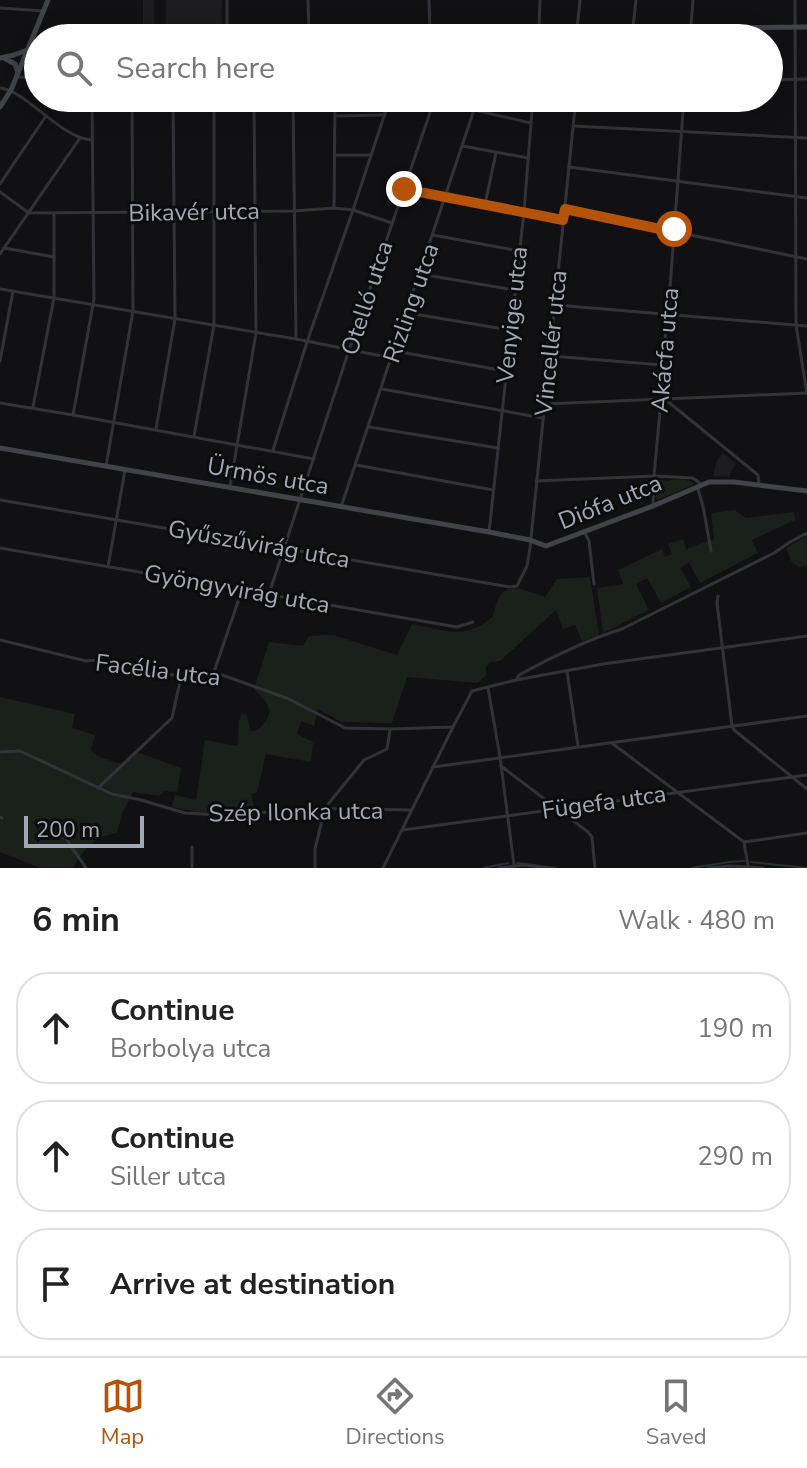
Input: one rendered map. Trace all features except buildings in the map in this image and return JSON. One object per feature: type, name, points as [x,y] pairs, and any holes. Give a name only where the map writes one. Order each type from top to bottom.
[{"type":"street","points":[[37,24],[48,0]]},
{"type":"street","points":[[225,24],[227,0]]},
{"type":"street","points":[[308,0],[309,24]]},
{"type":"street","points":[[429,0],[430,24]]},
{"type":"street","points":[[539,24],[540,0]]},
{"type":"street","points":[[580,0],[580,24]]},
{"type":"street","points":[[633,24],[636,0]]},
{"type":"street","points":[[691,24],[693,0]]},
{"type":"street","points":[[545,404],[807,393],[796,325],[795,0]]},
{"type":"street","points":[[0,8],[43,11]]},
{"type":"street","points":[[783,27],[807,27]]},
{"type":"street","points":[[2,58],[24,52]]},
{"type":"street","points":[[2,58],[15,64],[17,75]]},
{"type":"street","points":[[0,107],[24,58]]},
{"type":"street","points":[[17,75],[24,76]]},
{"type":"street","points":[[783,79],[807,79]]},
{"type":"street","points":[[0,88],[11,90],[24,100]]},
{"type":"street","points":[[41,112],[80,138],[91,140]]},
{"type":"street","points":[[73,415],[93,305],[92,112]]},
{"type":"street","points":[[106,466],[133,311],[132,112]]},
{"type":"street","points":[[156,429],[175,319],[173,112]]},
{"type":"street","points":[[194,436],[214,325],[214,112]]},
{"type":"street","points":[[230,487],[256,333],[254,112]]},
{"type":"street","points":[[293,112],[296,339]]},
{"type":"street","points":[[334,208],[335,112]]},
{"type":"street","points":[[273,450],[386,112]]},
{"type":"street","name":"Otelló utca","points":[[269,594],[430,112]]},
{"type":"street","name":"Rizling utca","points":[[341,507],[473,112]]},
{"type":"street","points":[[483,112],[531,123]]},
{"type":"street","name":"Venyige utca","points":[[489,532],[532,112]]},
{"type":"street","name":"Vincellér utca","points":[[517,586],[527,566],[574,112]]},
{"type":"street","name":"Akácfa utca","points":[[653,506],[664,400],[662,365],[683,112]]},
{"type":"street","points":[[335,116],[385,115]]},
{"type":"street","points":[[0,184],[46,116]]},
{"type":"street","points":[[573,126],[807,138]]},
{"type":"street","points":[[0,254],[80,138]]},
{"type":"street","points":[[463,146],[528,158]]},
{"type":"street","points":[[485,205],[496,153]]},
{"type":"street","points":[[334,156],[371,155]]},
{"type":"street","points":[[569,167],[807,198]]},
{"type":"street","points":[[404,189],[563,220]]},
{"type":"street","points":[[0,192],[29,213]]},
{"type":"street","name":"Bikavér utca","points":[[29,213],[334,208],[353,210],[392,223]]},
{"type":"street","points":[[565,209],[807,259]]},
{"type":"street","points":[[33,409],[54,298],[54,213]]},
{"type":"street","points":[[433,235],[519,251]]},
{"type":"street","points":[[4,248],[54,257]]},
{"type":"street","points":[[420,274],[515,290]]},
{"type":"street","points":[[0,289],[392,358]]},
{"type":"street","points":[[0,361],[13,291]]},
{"type":"street","points":[[555,305],[807,326]]},
{"type":"street","points":[[408,313],[511,330]]},
{"type":"street","points":[[395,351],[506,372]]},
{"type":"street","points":[[549,356],[662,365]]},
{"type":"street","points":[[382,389],[543,418]]},
{"type":"street","points":[[664,400],[758,475],[759,484]]},
{"type":"street","points":[[0,403],[314,459]]},
{"type":"street","points":[[369,427],[498,448]]},
{"type":"street","name":"Ürmös utca","points":[[0,448],[530,540]]},
{"type":"street","points":[[356,465],[493,490]]},
{"type":"street","points":[[108,567],[125,470]]},
{"type":"street","points":[[536,481],[654,476],[693,478],[699,485],[711,551]]},
{"type":"street","points":[[699,485],[721,480],[807,491]]},
{"type":"street","name":"Diófa utca","points":[[530,540],[546,546],[653,506],[699,485]]},
{"type":"street","name":"Gyűszűvirág utca","points":[[0,500],[517,586]]},
{"type":"street","points":[[585,532],[589,541],[594,584]]},
{"type":"street","points":[[516,680],[519,675],[555,655],[622,629],[774,553],[807,533]]},
{"type":"street","name":"Gyöngyvirág utca","points":[[0,548],[457,627],[473,622]]},
{"type":"street","points":[[214,672],[242,590]]},
{"type":"street","points":[[718,596],[732,726],[807,789]]},
{"type":"street","points":[[383,868],[472,691],[567,671],[807,636]]},
{"type":"street","name":"Facélia utca","points":[[0,640],[86,661],[107,659],[181,677],[214,672],[289,699],[345,728],[453,727]]},
{"type":"street","points":[[567,671],[578,747]]},
{"type":"street","points":[[98,788],[172,718],[181,677]]},
{"type":"street","points":[[488,688],[514,865]]},
{"type":"street","points":[[433,767],[807,716]]},
{"type":"street","points":[[315,868],[315,849],[325,808],[364,760],[388,748],[391,729]]},
{"type":"street","points":[[613,743],[744,842],[807,833]]},
{"type":"street","name":"Szép Ilonka utca","points":[[0,752],[20,751],[112,794],[185,813],[237,816],[294,808],[411,810]]},
{"type":"street","points":[[501,766],[588,832],[592,837],[595,868]]},
{"type":"street","name":"Fügefa utca","points":[[402,830],[807,775]]},
{"type":"street","points":[[61,837],[65,837],[86,868]]},
{"type":"street","points":[[744,842],[748,866]]},
{"type":"street","points":[[192,847],[192,868]]},
{"type":"street","points":[[498,868],[514,865],[545,868]]},
{"type":"street","points":[[708,868],[763,868]]},
{"type":"shaded area","points":[[143,0],[154,0],[154,24],[143,24]]},
{"type":"shaded area","points":[[166,0],[222,0],[222,24],[166,24]]},
{"type":"shaded area","points":[[723,453],[736,464],[729,477],[713,476],[716,462]]},
{"type":"shaded area","points":[[657,479],[684,480],[693,485],[658,500],[655,497]]},
{"type":"shaded area","points":[[735,510],[746,518],[794,512],[795,520],[752,540],[758,553],[700,583],[689,563],[680,568],[691,587],[661,603],[647,578],[636,584],[649,610],[603,633],[597,588],[623,584],[618,570],[662,549],[665,557],[672,554],[668,544],[683,539],[686,549],[714,539],[711,513]]},
{"type":"shaded area","points":[[807,536],[807,565],[799,567],[791,561],[786,548]]},
{"type":"shaded area","points":[[590,577],[599,635],[582,641],[575,625],[563,629],[556,610],[500,661],[490,662],[486,675],[478,683],[407,677],[392,723],[341,722],[318,709],[314,726],[301,721],[297,734],[313,742],[311,762],[266,754],[257,792],[251,794],[255,810],[214,813],[172,807],[175,795],[196,800],[205,740],[238,746],[242,714],[246,715],[251,731],[258,730],[266,721],[270,712],[266,702],[254,689],[269,642],[303,646],[309,636],[333,635],[397,655],[412,624],[455,632],[474,629],[493,616],[500,596],[511,588],[545,597],[557,579]]},
{"type":"shaded area","points":[[0,697],[75,714],[72,728],[95,735],[91,750],[97,756],[121,764],[134,751],[181,768],[177,792],[164,791],[159,796],[133,792],[117,833],[90,845],[73,868],[41,868],[0,852]]},
{"type":"waterway","points":[[691,868],[744,861]]},
{"type":"waterway","points":[[751,862],[807,868]]},
{"type":"waterway","points":[[483,868],[508,863]]},
{"type":"waterway","points":[[517,863],[556,868]]},
{"type":"route","points":[[404,189],[563,220],[565,209],[674,232],[674,229]]}]
